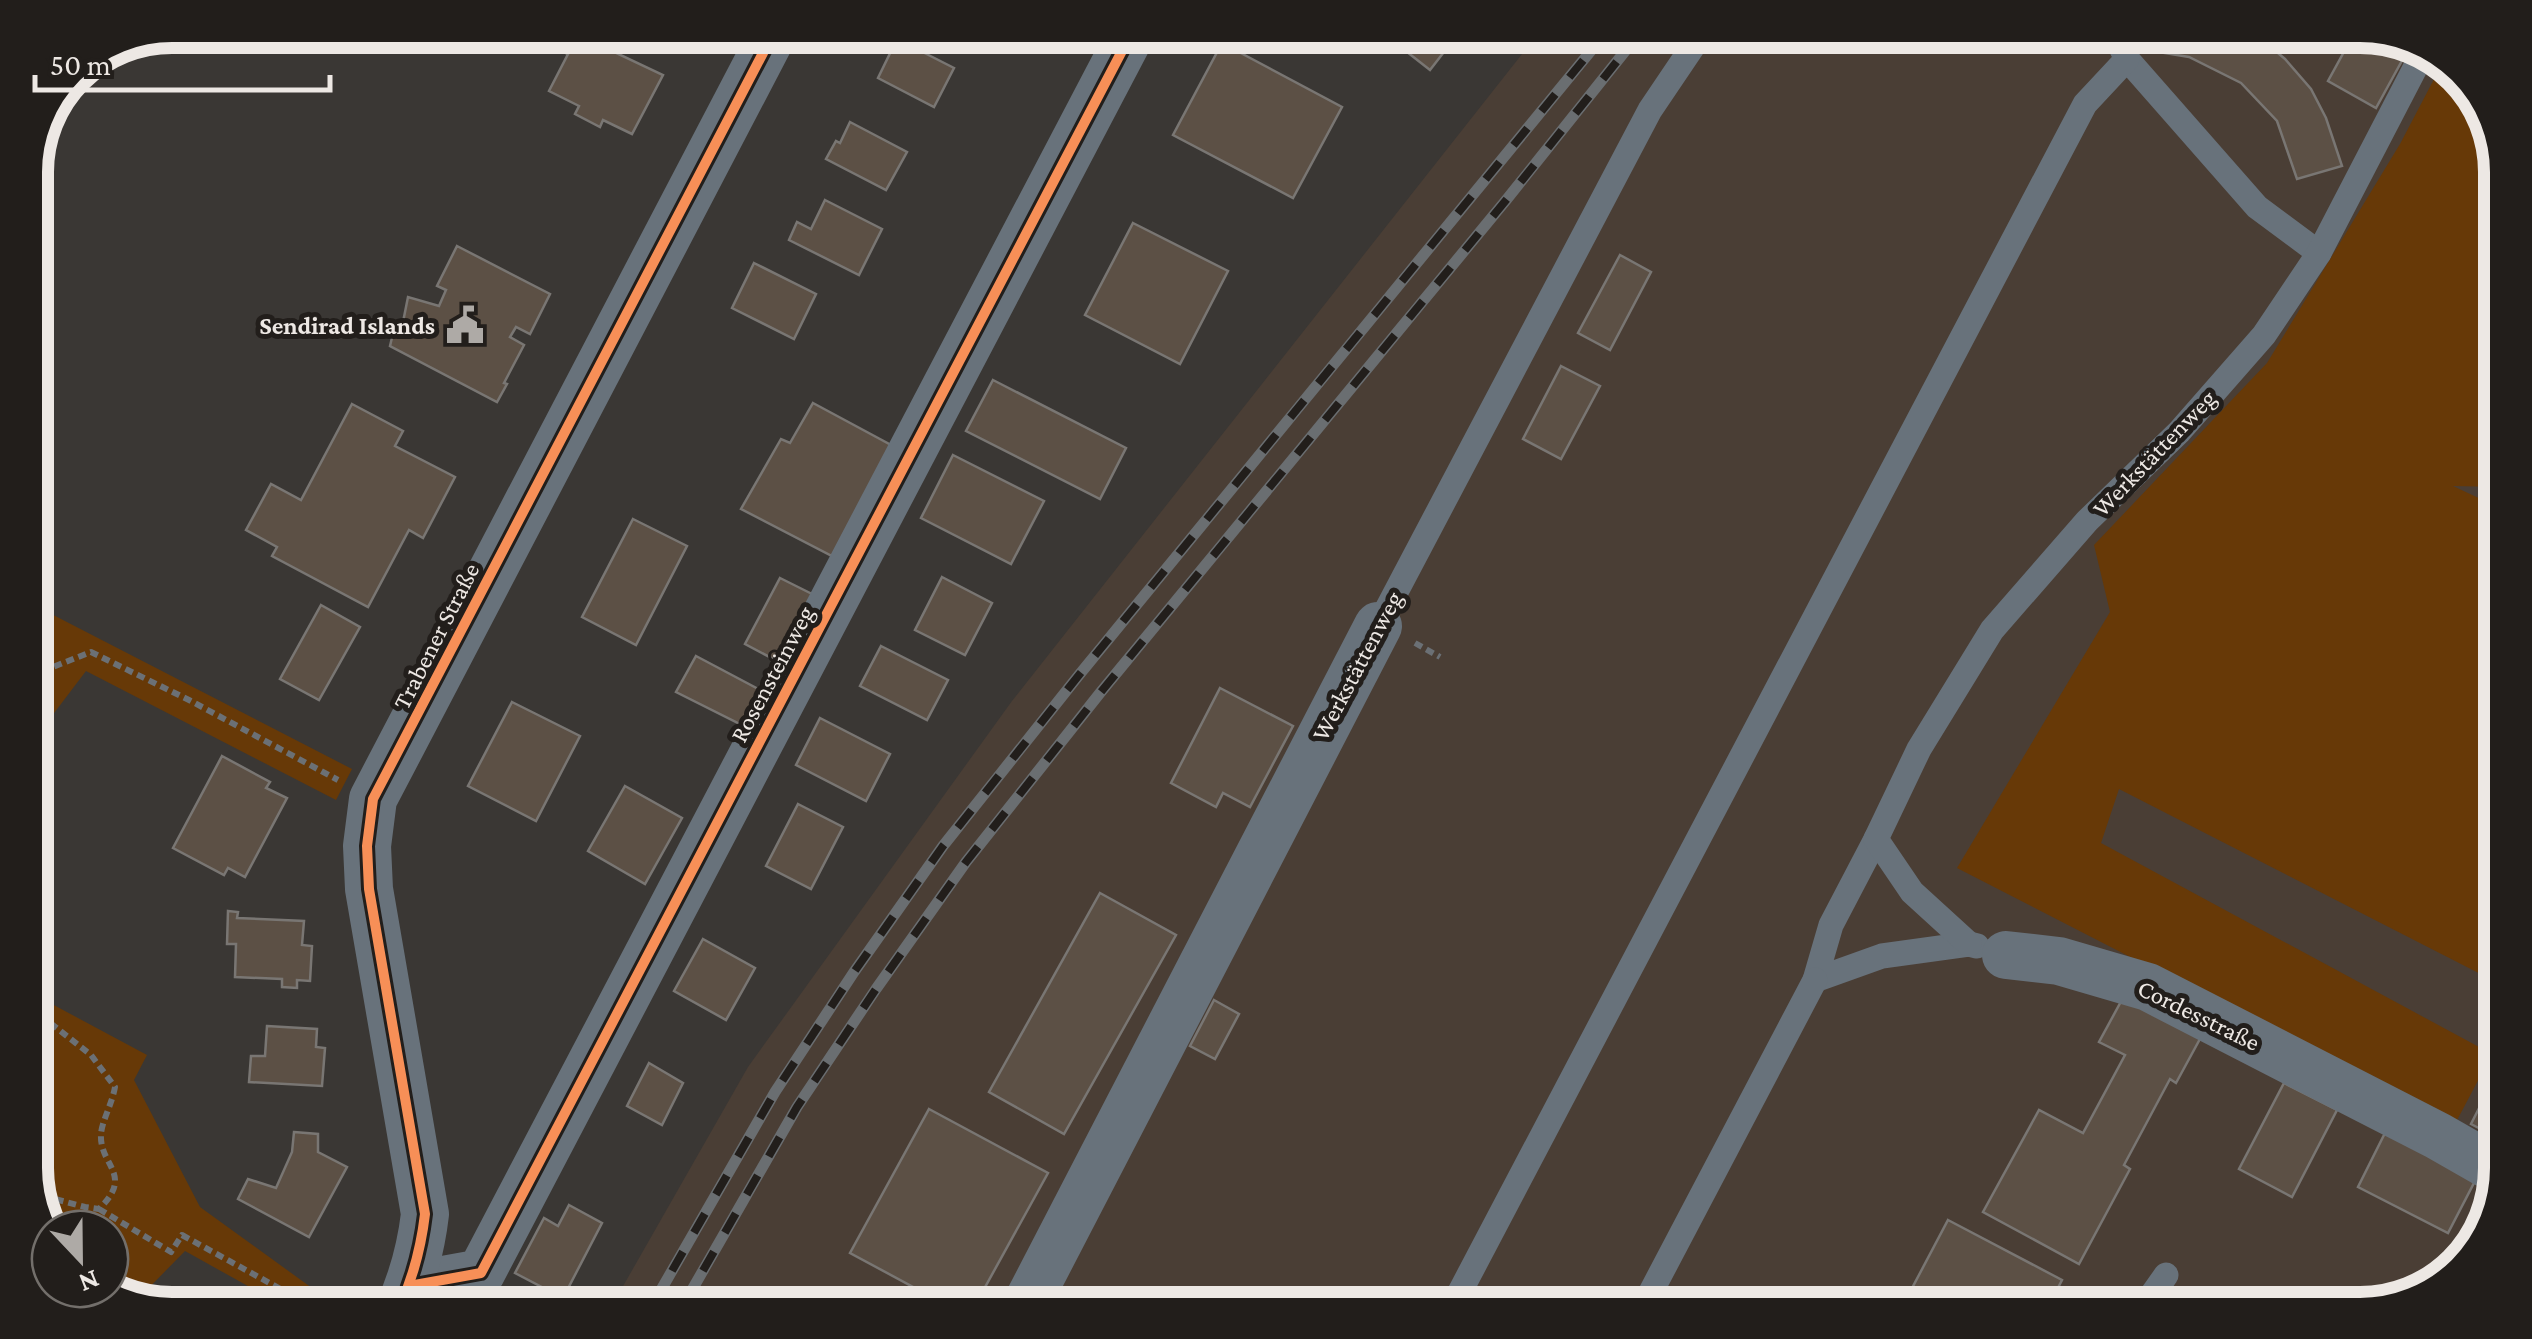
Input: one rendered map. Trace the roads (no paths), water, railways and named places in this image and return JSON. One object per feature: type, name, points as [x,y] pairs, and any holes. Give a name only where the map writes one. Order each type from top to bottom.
[{"type":"street","name":"Trabener Straße","points":[[406,1292],[420,1251],[425,1214],[368,890],[367,846],[373,800],[765,48]]},
{"type":"street","name":"Rosensteinweg","points":[[422,1292],[481,1273],[1124,48]]},
{"type":"street","name":"Werkstättenweg","points":[[1033,1292],[1390,631]]},
{"type":"street","name":"Cordesstraße","points":[[1988,949],[2059,960],[2148,987],[2484,1162]]},
{"type":"lane","name":"Werkstättenweg","points":[[1390,631],[1650,110],[1692,48]]},
{"type":"lane","points":[[2121,48],[2257,207],[2319,253]]},
{"type":"lane","points":[[1460,1292],[2084,104],[2127,59]]},
{"type":"lane","name":"Werkstättenweg","points":[[1876,839],[1919,749],[1992,630],[2088,521],[2179,432],[2264,336],[2319,253],[2418,62]]},
{"type":"lane","points":[[1651,1292],[1816,980],[1831,925],[1876,839],[1912,892],[1988,949]]},
{"type":"lane","name":"Cordesstraße","points":[[1816,980],[1882,956],[1988,949]]},
{"type":"lane","points":[[2154,1292],[2166,1275]]},
{"type":"railway","points":[[660,1292],[775,1092],[943,846],[1593,48]]},
{"type":"railway","points":[[691,1292],[797,1107],[966,862],[1628,48]]},
{"type":"place","name":"Sendirad Islands","points":[[465,325]]}]
